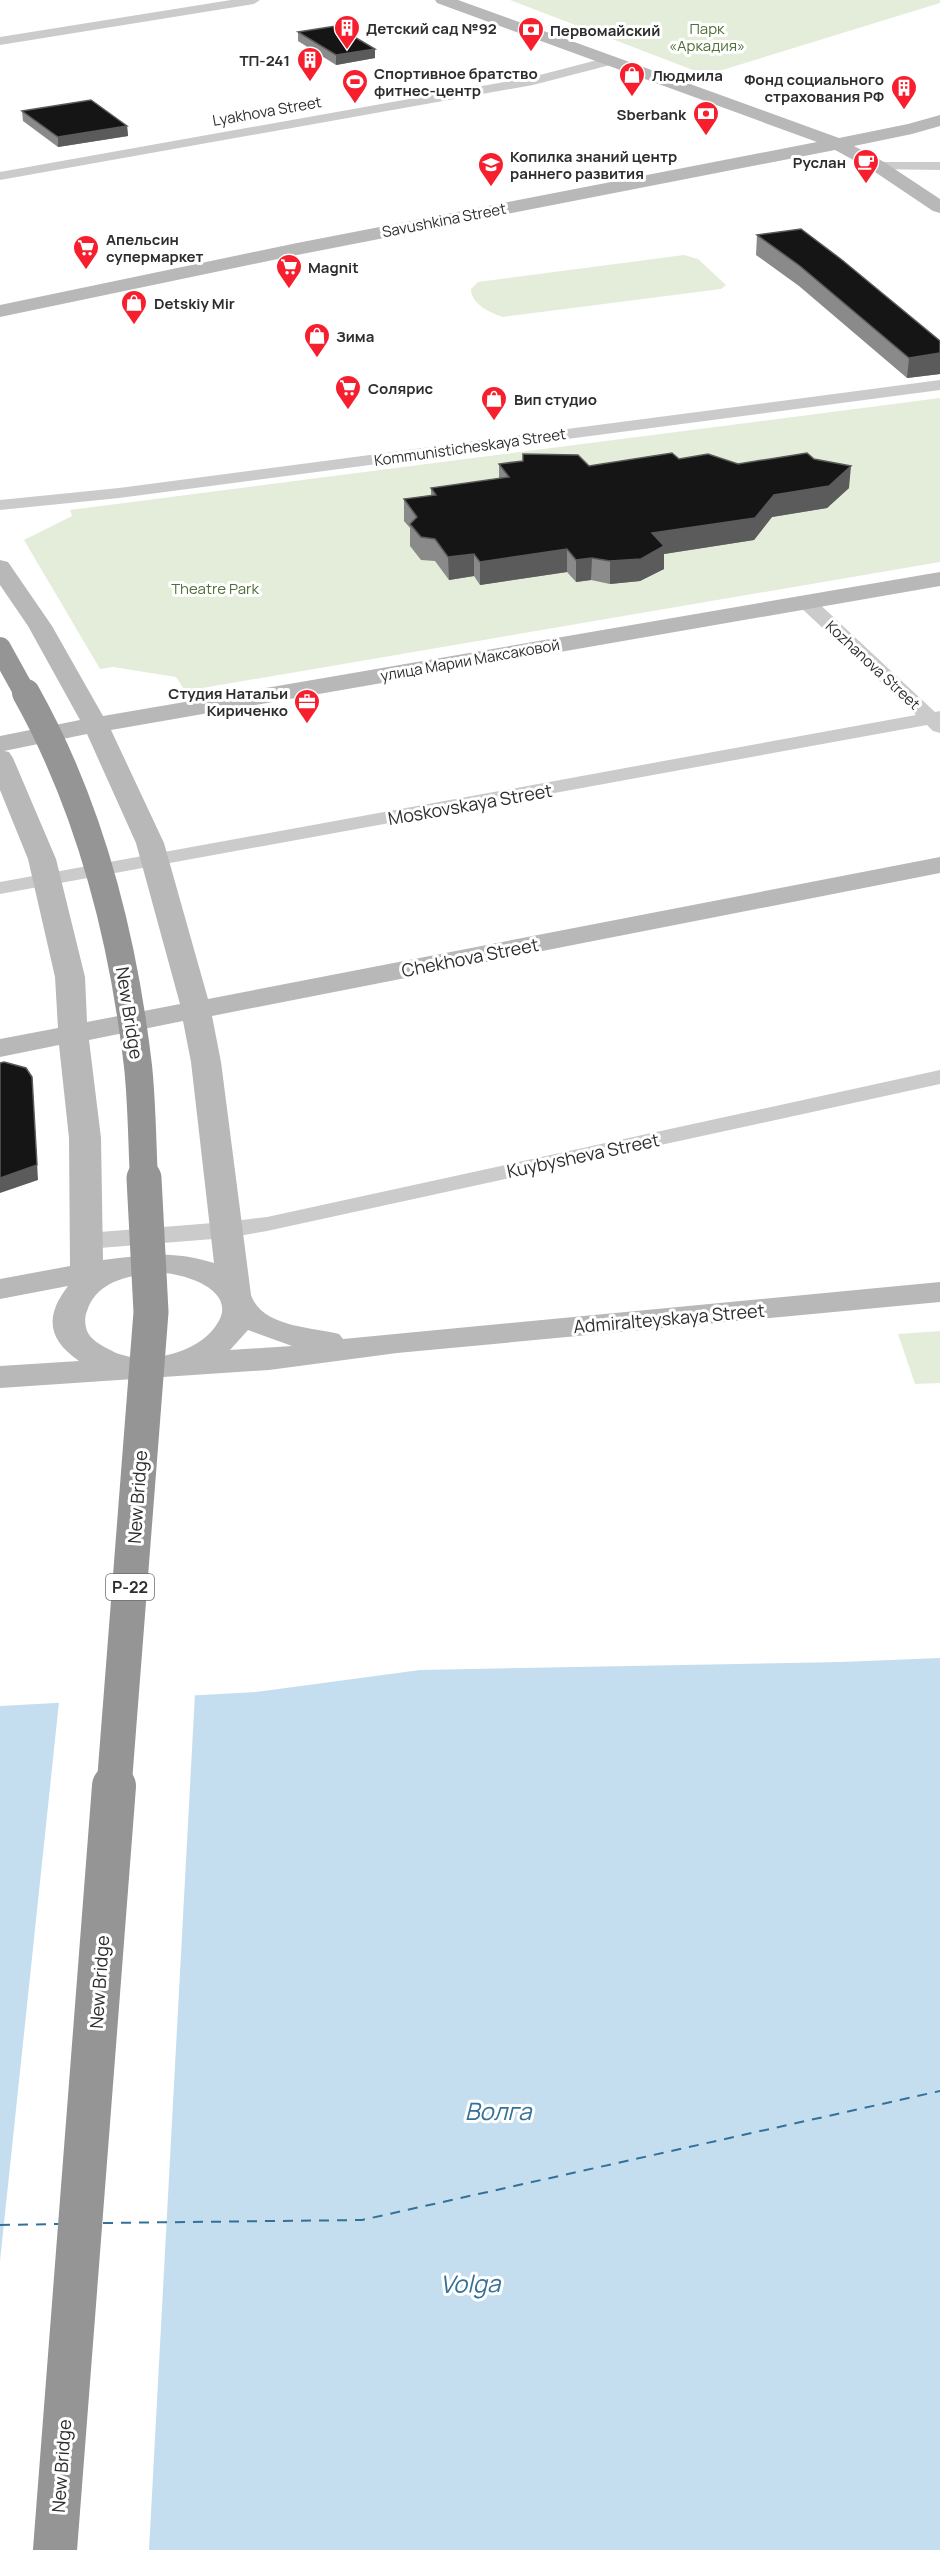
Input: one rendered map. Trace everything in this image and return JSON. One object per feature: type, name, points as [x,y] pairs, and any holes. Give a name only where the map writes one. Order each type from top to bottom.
[{"type":"highway","name":"New Bridge","points":[[0,648],[35,710],[69,787],[101,874],[121,958],[138,1067],[151,1312],[54,2550]]},
{"type":"main road","points":[[444,0],[836,143],[878,166],[940,207]]},
{"type":"main road","name":"Savushkina Street","points":[[0,308],[912,129],[940,120]]},
{"type":"main road","points":[[0,567],[40,626],[80,694],[122,779],[155,861],[176,930],[206,1062],[236,1301],[235,1326],[222,1342],[202,1356],[162,1366],[122,1365],[98,1358],[80,1346],[69,1332],[67,1315],[87,1266],[85,1138],[73,1034],[70,977],[42,858],[0,758]]},
{"type":"main road","name":"улица Марии Максаковой","points":[[0,744],[94,724],[940,579]]},
{"type":"main road","name":"Chekhova Street","points":[[0,1048],[940,865]]},
{"type":"main road","points":[[87,1266],[101,1276],[135,1265],[163,1263],[190,1266],[216,1278],[254,1322],[279,1333],[337,1343],[398,1343]]},
{"type":"main road","points":[[0,1289],[87,1266]]},
{"type":"main road","name":"Admiralteyskaya Street","points":[[398,1343],[940,1292]]},
{"type":"main road","points":[[0,1377],[269,1359],[398,1343]]},
{"type":"street","points":[[0,41],[254,0]]},
{"type":"street","name":"Lyakhova Street","points":[[0,176],[533,81],[609,61]]},
{"type":"street","points":[[878,166],[940,166]]},
{"type":"street","name":"Kommunisticheskaya Street","points":[[0,505],[119,493],[940,385]]},
{"type":"street","name":"Kozhanova Street","points":[[806,602],[937,721]]},
{"type":"street","name":"Moskovskaya Street","points":[[0,888],[937,721]]},
{"type":"street","name":"Kuybysheva Street","points":[[87,1266],[226,1230],[267,1224],[940,1077]]},
{"type":"green space","name":"Парк «Аркадия»","points":[[510,0],[940,0],[940,3],[706,75]]},
{"type":"green space","points":[[684,255],[698,259],[726,285],[721,289],[503,317],[482,307],[474,299],[471,289],[478,282]]},
{"type":"green space","name":"Theatre Park","points":[[940,398],[940,562],[185,691],[176,677],[113,667],[100,669],[24,540],[72,516],[70,510]]},
{"type":"green space","points":[[940,1331],[940,1383],[915,1384],[898,1334]]},
{"type":"water","name":"Волга","points":[[940,1658],[940,2550],[0,2550],[0,1706],[256,1692],[420,1670]]},
{"type":"pier","points":[[195,1693],[149,2550],[0,2550],[0,2261],[59,1702]]},
{"type":"building","points":[[336,26],[375,49],[336,55],[298,32]]},
{"type":"building","points":[[91,100],[127,126],[58,137],[22,111]]},
{"type":"building","points":[[801,229],[940,341],[940,353],[909,358],[800,266],[757,235]]},
{"type":"building","points":[[672,453],[679,459],[708,454],[738,464],[807,453],[814,459],[851,466],[829,486],[774,495],[755,518],[652,533],[664,546],[641,559],[576,560],[567,549],[480,562],[474,554],[448,557],[435,539],[421,537],[410,524],[417,517],[404,499],[436,495],[431,488],[509,477],[499,464],[523,461],[523,454],[578,455],[589,466]]},
{"type":"building","points":[[0,1063],[26,1068],[32,1077],[37,1165],[0,1178]]},
{"type":"ferry route","points":[[103,2223],[362,2220],[940,2091]]},
{"type":"ferry route","points":[[0,2225],[59,2224]]},
{"type":"place","name":"Детский сад №92","points":[[347,51]]},
{"type":"place","name":"Первомайский","points":[[531,53]]},
{"type":"place","name":"ТП-241","points":[[310,83]]},
{"type":"place","name":"Людмила","points":[[632,98]]},
{"type":"place","name":"Спортивное братство фитнес-центр","points":[[355,105]]},
{"type":"place","name":"Фонд социального страхования РФ","points":[[904,111]]},
{"type":"place","name":"Sberbank","points":[[706,137]]},
{"type":"place","name":"Руслан","points":[[866,185]]},
{"type":"place","name":"Копилка знаний центр раннего развития","points":[[491,188]]},
{"type":"place","name":"Апельсин супермаркет","points":[[86,271]]},
{"type":"place","name":"Magnit","points":[[289,290]]},
{"type":"place","name":"Detskiy Mir","points":[[134,326]]},
{"type":"place","name":"Зима","points":[[317,359]]},
{"type":"place","name":"Солярис","points":[[348,411]]},
{"type":"place","name":"Вип студио","points":[[494,422]]},
{"type":"place","name":"Студия Натальи Кириченко","points":[[307,725]]},
{"type":"water label","name":"Volga","points":[[470,2283]]}]
